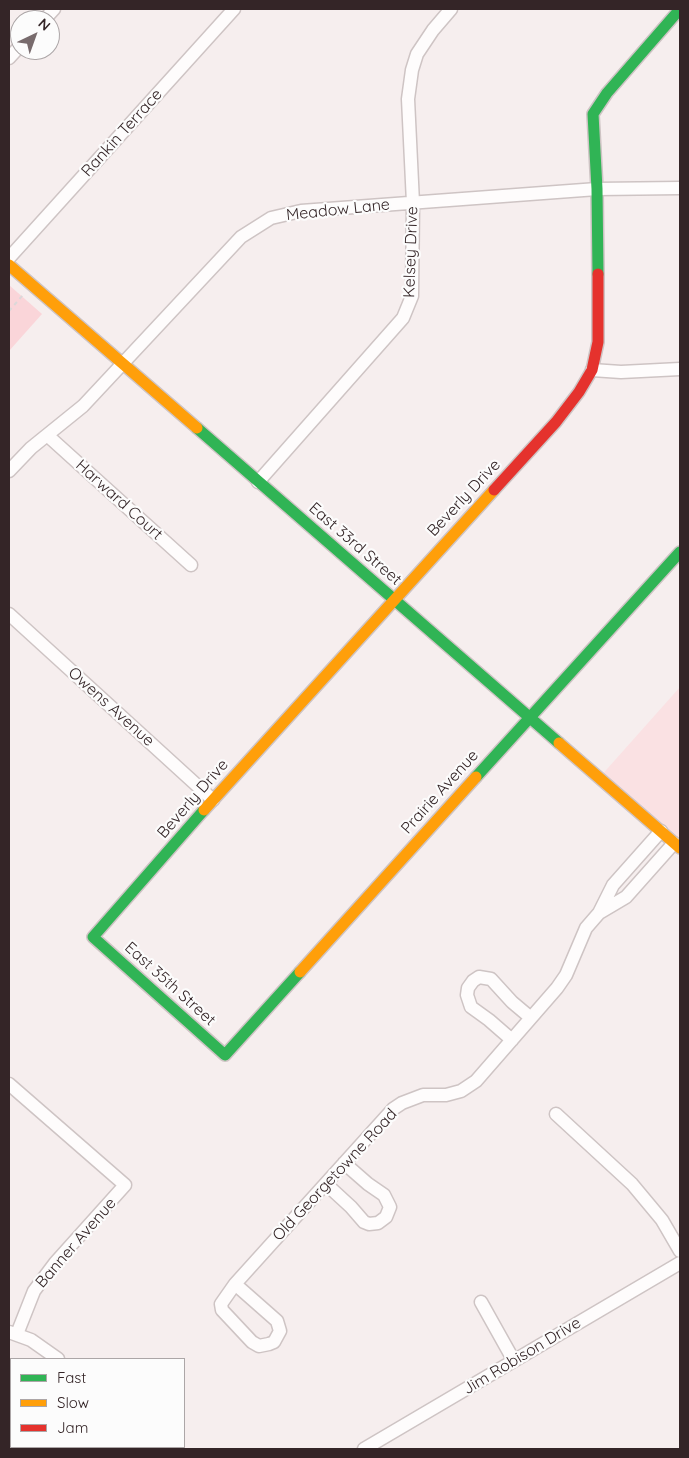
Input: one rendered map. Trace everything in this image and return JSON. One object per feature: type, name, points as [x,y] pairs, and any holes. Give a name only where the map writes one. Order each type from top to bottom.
[{"type":"street","name":"Rankin Terrace","points":[[9,258],[234,9]]},
{"type":"street","name":"Kelsey Drive","points":[[258,482],[380,346],[403,318],[412,296],[413,203],[408,99],[412,70],[417,54],[433,30],[451,9]]},
{"type":"street","name":"Beverly Drive","points":[[93,937],[393,599],[556,422],[579,392],[592,370],[598,342],[600,306],[593,114],[606,93],[680,9]]},
{"type":"street","name":"Meadow Lane","points":[[9,471],[47,435],[83,406],[241,237],[271,218],[301,211],[597,189],[680,188]]},
{"type":"street","name":"East 33rd Street","points":[[9,265],[677,845]]},
{"type":"street","points":[[592,370],[621,372],[680,368]]},
{"type":"street","name":"Harward Court","points":[[47,435],[191,565]]},
{"type":"street","name":"Prairie Avenue","points":[[225,1055],[680,552]]},
{"type":"street","name":"Owens Avenue","points":[[9,614],[213,800]]},
{"type":"street","name":"Old Georgetowne Road","points":[[235,1284],[278,1321],[280,1331],[274,1342],[259,1346],[252,1342],[222,1310],[221,1304],[235,1284],[384,1118],[398,1106],[423,1095],[446,1095],[461,1092],[476,1081],[557,988],[566,975],[586,928],[599,913],[613,885],[660,831]]},
{"type":"street","name":"Old Georgetowne Road","points":[[599,913],[626,898],[677,845]]},
{"type":"street","points":[[618,879],[631,892]]},
{"type":"street","name":"East 35th Street","points":[[93,937],[225,1055]]},
{"type":"street","points":[[512,1040],[495,1024],[471,1007],[467,995],[468,988],[473,981],[479,977],[491,980],[531,1018]]},
{"type":"street","name":"Banner Avenue","points":[[9,1084],[125,1185],[55,1263],[34,1291],[13,1333]]},
{"type":"street","points":[[556,1114],[632,1184],[662,1220],[680,1251]]},
{"type":"street","points":[[326,1184],[352,1207],[364,1222],[378,1224],[386,1217],[390,1207],[384,1195],[362,1180],[344,1163]]},
{"type":"street","name":"Jim Robison Drive","points":[[364,1449],[680,1263]]},
{"type":"street","points":[[481,1302],[514,1361]]},
{"type":"street","points":[[13,1333],[37,1344],[57,1358]]},
{"type":"path","points":[[9,311],[23,295]]},
{"type":"shaded area","points":[[9,285],[42,314],[9,351]]},
{"type":"shaded area","points":[[680,687],[680,848],[599,778]]},
{"type":"traffic: fast","points":[[598,274],[597,189],[593,114],[607,93],[680,9]]},
{"type":"traffic: fast","points":[[197,428],[559,743]]},
{"type":"traffic: fast","points":[[476,777],[680,552]]},
{"type":"traffic: fast","points":[[204,810],[93,937],[225,1055],[300,972]]},
{"type":"traffic: slow","points":[[9,265],[197,428]]},
{"type":"traffic: slow","points":[[204,810],[494,490]]},
{"type":"traffic: slow","points":[[559,743],[680,848]]},
{"type":"traffic: slow","points":[[300,972],[476,777]]},
{"type":"traffic: jam","points":[[494,490],[556,422],[579,392],[592,370],[598,342],[598,274]]}]
